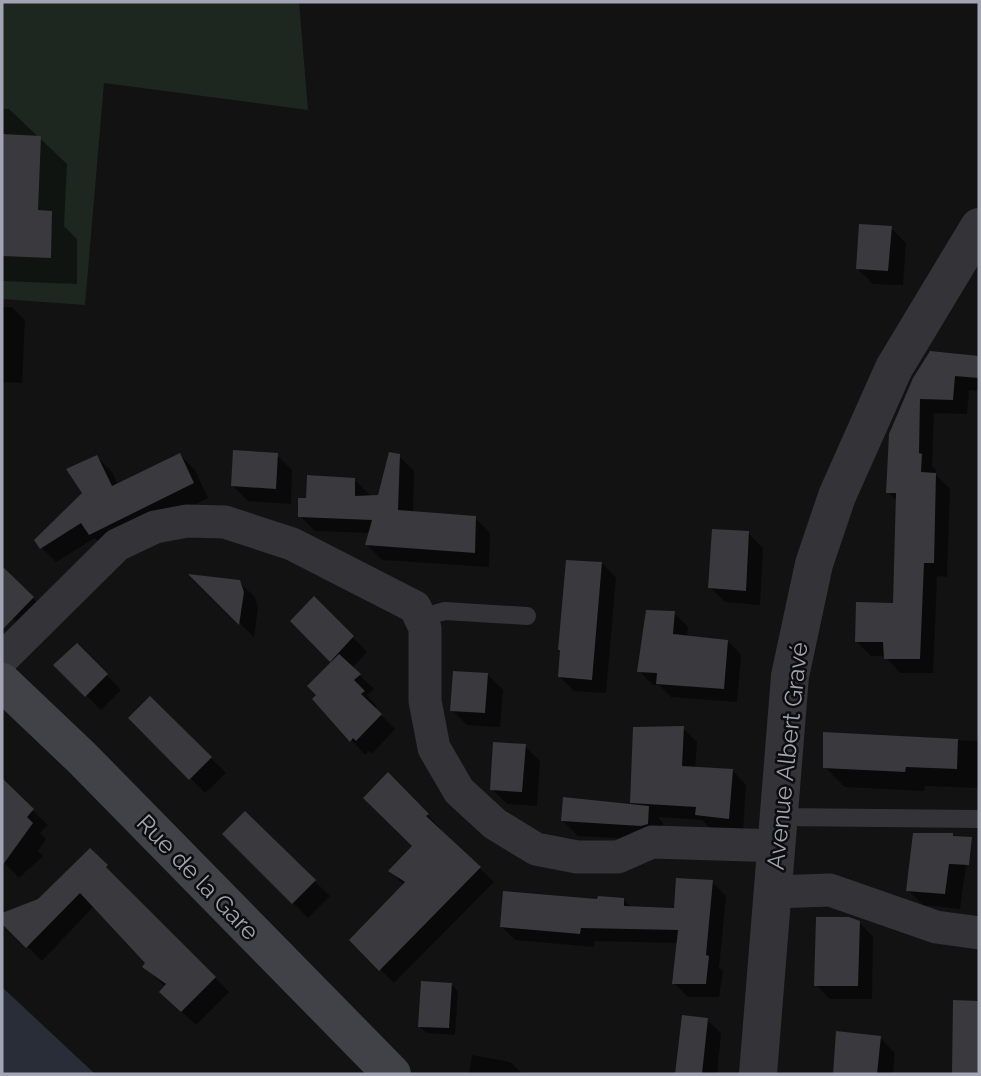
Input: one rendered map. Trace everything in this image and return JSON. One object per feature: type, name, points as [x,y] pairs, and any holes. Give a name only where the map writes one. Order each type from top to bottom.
[{"type":"main road","name":"Rue de la Gare","points":[[2,682],[82,758],[392,1074]]},
{"type":"street","name":"Avenue Albert Gravé","points":[[758,1074],[790,676],[814,564],[837,496],[894,368],[979,227]]},
{"type":"street","points":[[2,659],[117,545],[155,527],[187,520],[225,522],[292,544],[415,607],[425,628],[425,701],[434,748],[459,791],[495,824],[536,849],[577,857],[618,857],[652,842],[778,832]]},
{"type":"street","points":[[773,892],[830,890],[936,927],[979,933]]},
{"type":"lane","points":[[420,618],[445,611],[527,616]]},
{"type":"lane","points":[[778,832],[979,819]]},
{"type":"shaded area","points":[[2,2],[299,2],[308,110],[104,83],[85,305],[2,299]]},
{"type":"shaded area","points":[[2,987],[95,1074],[2,1074]]},
{"type":"building","points":[[2,134],[41,136],[38,210],[52,211],[51,258],[2,256]]},
{"type":"building","points":[[859,224],[892,226],[888,271],[856,269]]},
{"type":"building","points":[[930,351],[979,356],[979,378],[955,376],[953,400],[920,399],[921,472],[936,473],[934,563],[924,563],[920,659],[884,659],[883,642],[855,642],[856,602],[893,603],[896,493],[886,493],[889,434],[913,378]]},
{"type":"building","points":[[233,450],[278,453],[276,489],[231,486]]},
{"type":"building","points":[[389,452],[400,454],[398,510],[476,516],[475,553],[365,545],[372,520],[298,517],[298,498],[306,498],[307,475],[355,478],[355,496],[378,495]]},
{"type":"building","points":[[180,453],[194,483],[89,535],[81,523],[40,549],[34,540],[82,493],[66,469],[97,455],[112,486]]},
{"type":"building","points":[[712,529],[749,531],[746,591],[708,588]]},
{"type":"building","points":[[566,560],[602,562],[592,680],[558,677]]},
{"type":"building","points":[[2,566],[34,597],[2,630]]},
{"type":"building","points":[[188,574],[240,580],[244,592],[239,625]]},
{"type":"building","points":[[314,596],[354,636],[330,662],[290,621]]},
{"type":"building","points":[[646,610],[675,611],[673,634],[728,640],[724,689],[656,684],[657,673],[637,672]]},
{"type":"building","points":[[77,643],[108,674],[85,697],[53,665]]},
{"type":"building","points":[[339,654],[361,674],[354,680],[365,691],[361,694],[382,714],[356,741],[353,738],[350,742],[312,699],[316,695],[307,686]]},
{"type":"building","points":[[453,671],[488,673],[485,713],[450,711]]},
{"type":"building","points":[[150,696],[212,757],[189,780],[128,718]]},
{"type":"building","points":[[684,726],[682,766],[733,769],[729,819],[695,815],[696,807],[630,803],[633,727]]},
{"type":"building","points":[[823,732],[958,739],[957,769],[906,767],[905,772],[823,768]]},
{"type":"building","points":[[493,742],[526,744],[522,792],[490,790]]},
{"type":"building","points":[[388,772],[429,814],[426,816],[481,867],[379,971],[349,940],[405,882],[388,871],[412,846],[363,798]]},
{"type":"building","points":[[2,778],[34,809],[27,817],[33,823],[2,866]]},
{"type":"building","points":[[563,797],[649,806],[648,824],[641,826],[561,821]]},
{"type":"building","points":[[245,811],[316,880],[292,904],[222,834]]},
{"type":"building","points":[[913,833],[953,833],[953,836],[972,837],[969,865],[949,864],[945,894],[906,891]]},
{"type":"building","points":[[90,848],[216,977],[181,1012],[159,992],[166,984],[142,967],[145,963],[80,893],[26,948],[2,924],[2,913],[38,899]]},
{"type":"building","points":[[676,878],[713,880],[706,984],[672,984],[678,930],[581,928],[580,934],[500,927],[503,891],[597,899],[598,896],[624,898],[624,906],[674,908]]},
{"type":"building","points":[[816,917],[849,917],[860,921],[858,986],[814,986]]},
{"type":"building","points":[[421,981],[452,983],[449,1028],[418,1027]]},
{"type":"building","points":[[953,1000],[979,1001],[979,1073],[952,1073]]},
{"type":"building","points":[[682,1015],[708,1018],[702,1074],[675,1074]]},
{"type":"building","points":[[836,1031],[881,1036],[877,1074],[833,1074]]}]
